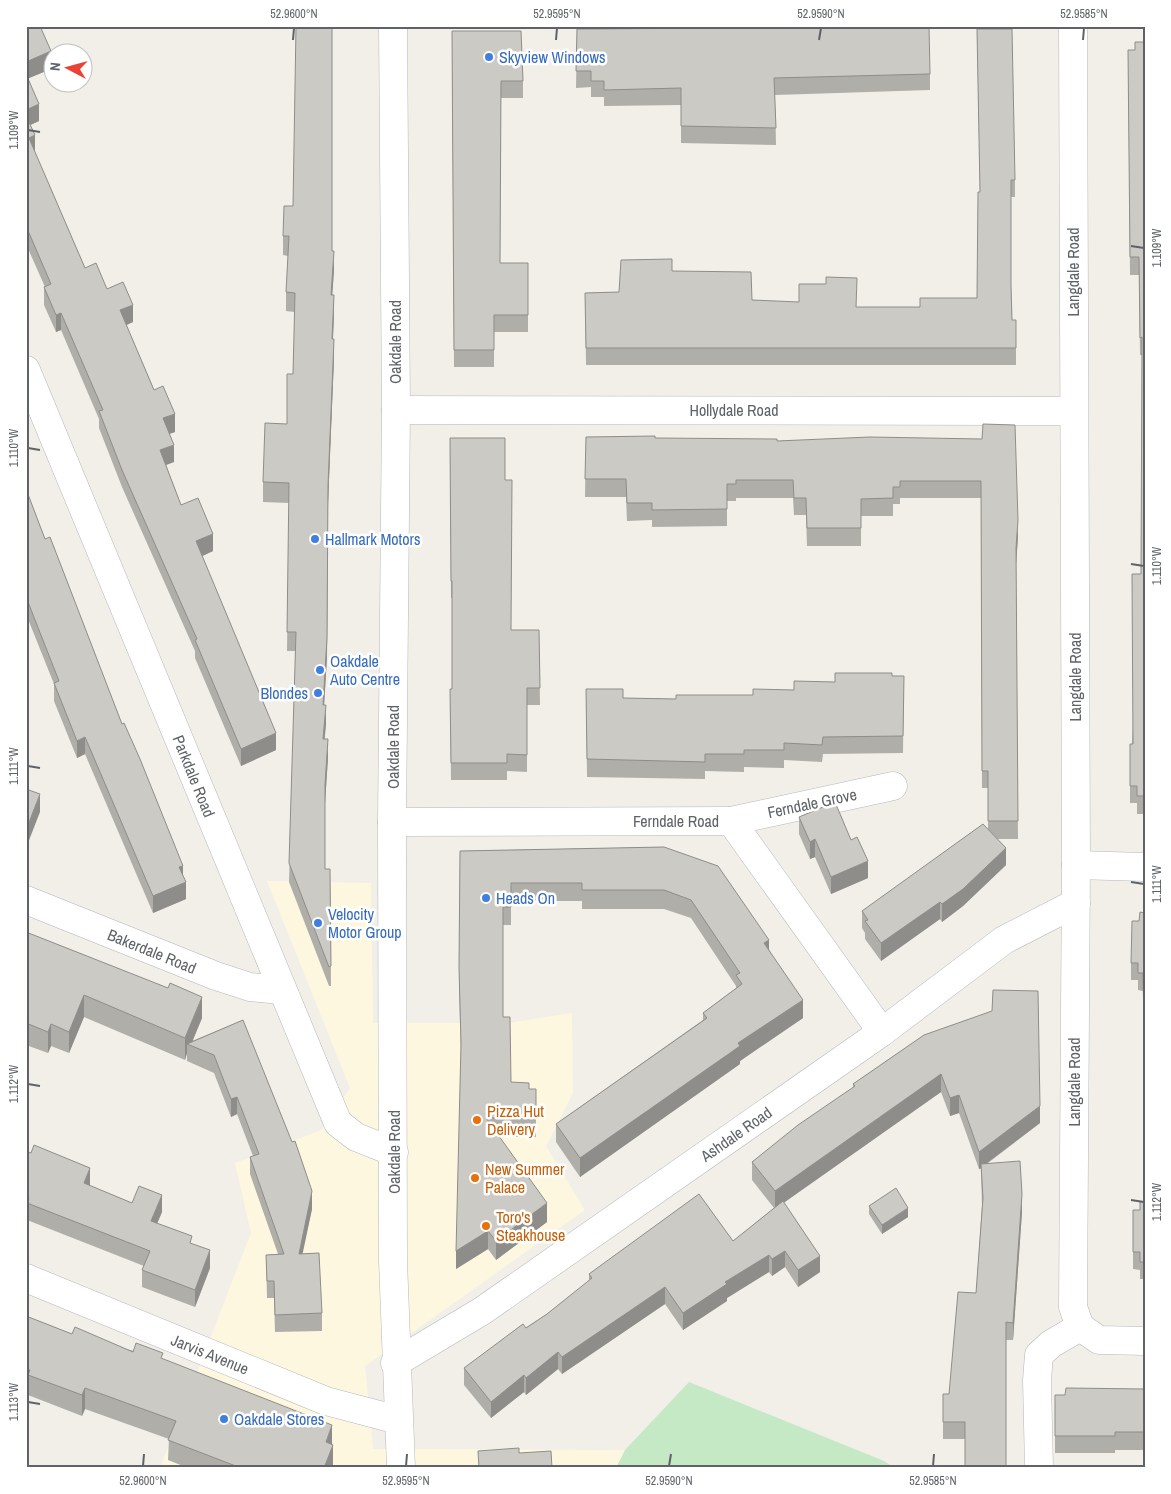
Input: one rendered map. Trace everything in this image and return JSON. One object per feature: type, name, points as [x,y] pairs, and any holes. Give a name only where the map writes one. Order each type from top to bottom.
[{"type":"street","name":"Oakdale Road","points":[[393,26],[396,410],[392,822],[396,1363],[401,1468]]},
{"type":"street","name":"Langdale Road","points":[[1073,26],[1076,865],[1073,1307],[1080,1327]]},
{"type":"street","name":"Parkdale Road","points":[[26,370],[281,990],[338,1123],[356,1137],[394,1152]]},
{"type":"street","name":"Hollydale Road","points":[[396,410],[1073,411]]},
{"type":"street","name":"Ferndale Grove","points":[[731,820],[893,786]]},
{"type":"street","name":"Ferndale Road","points":[[392,822],[731,820],[882,1032]]},
{"type":"street","points":[[1076,865],[1145,867]]},
{"type":"street","name":"Bakerdale Road","points":[[26,900],[216,976],[250,988],[281,990]]},
{"type":"street","name":"Ashdale Road","points":[[396,1363],[482,1312],[882,1032],[1004,940],[1076,903]]},
{"type":"street","name":"Jarvis Avenue","points":[[26,1278],[326,1401],[398,1420]]},
{"type":"street","points":[[1039,1468],[1037,1380],[1039,1355],[1051,1344],[1080,1327],[1099,1340],[1145,1341]]},
{"type":"shaded area","points":[[267,881],[371,883],[373,1023],[508,1023],[572,1013],[573,1093],[546,1146],[585,1210],[365,1366],[373,1449],[625,1450],[616,1468],[160,1468],[251,1233],[235,1163],[321,1130],[350,1088]]},
{"type":"green space","points":[[689,1382],[884,1461],[895,1468],[616,1468],[625,1450]]},
{"type":"building","points":[[26,26],[40,26],[47,42],[42,42],[42,55],[26,62]]},
{"type":"building","points":[[296,26],[332,26],[332,251],[334,251],[331,295],[334,295],[332,339],[334,339],[328,485],[327,638],[323,705],[326,705],[323,739],[328,739],[325,784],[325,869],[330,869],[331,966],[329,967],[289,863],[296,632],[287,632],[289,483],[263,482],[265,423],[287,424],[287,374],[293,374],[295,293],[286,292],[289,236],[283,236],[284,206],[293,206]]},
{"type":"building","points":[[736,26],[929,26],[930,74],[774,78],[776,128],[681,126],[681,88],[604,90],[604,81],[591,81],[591,71],[576,71],[577,29],[736,28]]},
{"type":"building","points":[[977,29],[1012,29],[1015,180],[1011,180],[1011,286],[1012,320],[1016,320],[1016,348],[586,348],[585,293],[619,292],[621,260],[672,259],[672,271],[751,272],[752,300],[799,302],[799,284],[826,284],[826,277],[857,278],[856,307],[920,307],[920,298],[977,298],[978,192],[980,192]]},
{"type":"building","points":[[452,31],[521,31],[523,81],[501,81],[500,263],[528,263],[528,315],[494,315],[494,350],[454,350]]},
{"type":"building","points":[[1135,42],[1145,42],[1145,796],[1137,796],[1137,786],[1130,786],[1130,744],[1133,744],[1132,574],[1141,574],[1142,337],[1140,338],[1139,257],[1130,257],[1128,50],[1135,50]]},
{"type":"building","points":[[26,74],[39,104],[26,110]]},
{"type":"building","points":[[26,116],[35,135],[29,138],[85,268],[96,263],[107,289],[123,282],[133,305],[120,310],[154,390],[163,386],[175,414],[163,418],[174,445],[160,450],[181,505],[198,498],[213,534],[196,541],[276,733],[241,749],[195,640],[197,639],[122,470],[99,411],[103,410],[61,313],[56,315],[44,287],[51,284],[26,226]]},
{"type":"building","points":[[983,424],[1015,425],[1018,520],[1016,548],[1018,821],[988,821],[988,771],[982,771],[981,481],[900,481],[900,487],[893,487],[893,498],[861,499],[861,528],[807,528],[806,498],[794,498],[793,480],[736,480],[736,484],[727,484],[727,509],[652,510],[652,503],[627,503],[626,479],[585,479],[586,437],[655,436],[655,438],[777,439],[777,441],[870,437],[982,439]]},
{"type":"building","points":[[450,438],[505,438],[505,480],[512,480],[511,630],[539,630],[540,688],[527,688],[527,755],[507,754],[507,763],[451,763],[452,581]]},
{"type":"building","points":[[26,489],[45,539],[50,537],[122,724],[124,723],[140,759],[183,866],[179,867],[186,882],[153,896],[85,737],[77,741],[54,683],[59,681],[26,597]]},
{"type":"building","points":[[835,673],[892,673],[892,676],[904,676],[903,736],[823,737],[822,745],[784,743],[784,750],[744,750],[744,754],[705,754],[705,762],[587,759],[586,689],[623,689],[623,698],[676,699],[676,695],[753,695],[753,689],[794,690],[794,681],[835,682]]},
{"type":"building","points":[[26,789],[40,794],[26,830]]},
{"type":"building","points":[[835,802],[851,840],[857,837],[868,861],[831,877],[815,839],[810,842],[799,817]]},
{"type":"building","points":[[983,824],[1006,848],[963,889],[942,904],[940,902],[881,943],[865,921],[868,920],[862,911]]},
{"type":"building","points":[[664,847],[718,866],[769,940],[764,943],[803,1000],[738,1043],[740,1046],[580,1158],[556,1124],[707,1018],[703,1013],[742,984],[736,975],[740,973],[691,900],[664,890],[582,890],[582,883],[511,883],[511,907],[503,907],[503,1017],[510,1017],[511,1082],[529,1083],[529,1089],[536,1089],[536,1118],[486,1118],[547,1203],[496,1241],[488,1231],[456,1251],[461,1044],[459,967],[460,851]]},
{"type":"building","points":[[1140,912],[1145,913],[1145,1076],[1143,973],[1138,973],[1138,963],[1131,963],[1132,921],[1139,921]]},
{"type":"building","points":[[26,932],[168,988],[170,983],[202,997],[185,1038],[84,995],[69,1032],[51,1024],[48,1032],[26,1023]]},
{"type":"building","points":[[993,990],[1038,991],[1040,1106],[979,1152],[959,1095],[950,1098],[941,1074],[775,1191],[752,1162],[798,1125],[855,1086],[853,1084],[924,1035],[992,1011]]},
{"type":"building","points":[[243,1020],[292,1142],[295,1141],[312,1191],[299,1254],[319,1253],[322,1313],[275,1315],[274,1281],[267,1281],[266,1255],[284,1254],[250,1157],[259,1154],[237,1097],[231,1099],[214,1055],[187,1044]]},
{"type":"building","points":[[34,1145],[90,1168],[84,1183],[132,1203],[139,1186],[162,1195],[151,1221],[192,1236],[190,1243],[210,1250],[195,1290],[142,1270],[150,1251],[27,1203],[29,1198],[26,1197],[26,1151],[31,1153]]},
{"type":"building","points":[[1020,1161],[1022,1194],[1013,1323],[1006,1322],[1006,1468],[965,1468],[965,1422],[943,1422],[943,1394],[949,1394],[958,1292],[976,1293],[983,1198],[981,1164]]},
{"type":"building","points":[[896,1188],[908,1208],[882,1225],[869,1206]]},
{"type":"building","points":[[699,1194],[733,1241],[783,1201],[820,1256],[798,1270],[785,1251],[772,1259],[769,1255],[725,1282],[727,1284],[683,1313],[665,1287],[562,1357],[558,1352],[526,1378],[524,1375],[491,1402],[464,1368],[523,1324],[526,1328],[547,1314],[592,1278],[589,1274]]},
{"type":"building","points":[[1140,1202],[1145,1202],[1145,1262],[1140,1262],[1140,1252],[1133,1252],[1133,1210],[1140,1210]]},
{"type":"building","points":[[26,1316],[72,1334],[75,1327],[133,1352],[136,1343],[163,1353],[161,1358],[332,1425],[326,1442],[333,1445],[324,1468],[241,1468],[168,1440],[176,1421],[85,1388],[82,1395],[28,1375],[30,1370],[26,1369]]},
{"type":"building","points":[[1066,1388],[1145,1389],[1145,1432],[1115,1432],[1115,1436],[1055,1436],[1055,1395],[1065,1395]]},
{"type":"building","points":[[519,1448],[519,1453],[551,1451],[552,1468],[479,1468],[478,1451]]},
{"type":"place","name":"Skyview Windows","points":[[489,57]]},
{"type":"place","name":"Hallmark Motors","points":[[315,539]]},
{"type":"place","name":"Oakdale Auto Centre","points":[[320,670]]},
{"type":"place","name":"Blondes","points":[[318,693]]},
{"type":"place","name":"Heads On","points":[[486,898]]},
{"type":"place","name":"Velocity Motor Group","points":[[318,923]]},
{"type":"place","name":"Pizza Hut Delivery","points":[[477,1120]]},
{"type":"place","name":"New Summer Palace","points":[[475,1178]]},
{"type":"place","name":"Toro's Steakhouse","points":[[486,1226]]},
{"type":"place","name":"Oakdale Stores","points":[[224,1419]]}]
